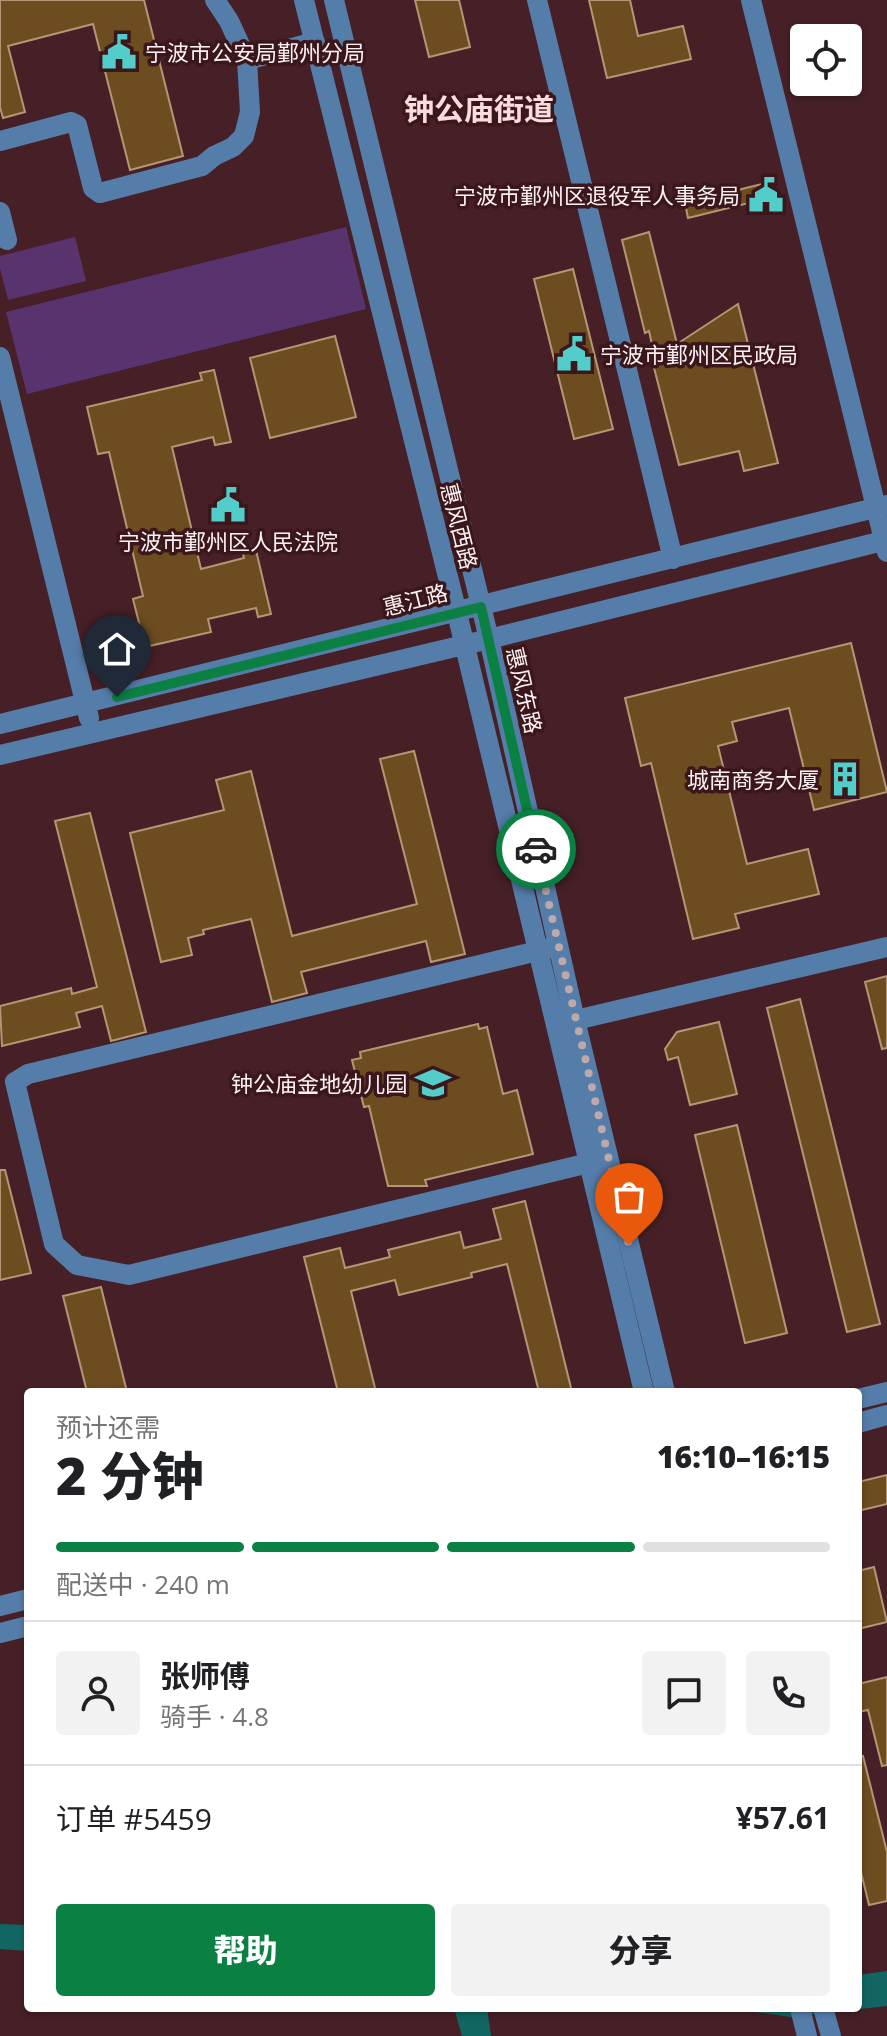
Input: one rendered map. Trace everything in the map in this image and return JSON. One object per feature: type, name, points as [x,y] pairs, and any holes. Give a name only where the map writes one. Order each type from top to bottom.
[{"type":"street","points":[[0,141],[71,122],[77,125],[93,188],[100,193],[202,166],[233,147],[244,136],[250,112],[247,60],[229,21],[215,0]]},
{"type":"street","name":"惠风西路","points":[[304,0],[538,951],[565,1023],[598,1160],[643,1388]]},
{"type":"street","name":"惠风东路","points":[[334,0],[489,639],[558,945],[565,1023]]},
{"type":"street","points":[[537,0],[673,559]]},
{"type":"street","points":[[0,755],[886,545],[882,507],[751,0]]},
{"type":"street","points":[[247,60],[315,42]]},
{"type":"street","points":[[0,212],[7,240]]},
{"type":"street","points":[[0,357],[93,733]]},
{"type":"street","name":"惠江路","points":[[0,724],[882,507]]},
{"type":"street","points":[[558,945],[28,1074],[15,1082],[22,1112],[54,1244],[77,1265],[129,1275],[598,1160],[664,1388]]},
{"type":"street","points":[[565,1023],[887,947]]},
{"type":"street","points":[[862,1398],[887,1392]]},
{"type":"street","points":[[862,1422],[887,1415]]},
{"type":"street","points":[[0,1606],[24,1600]]},
{"type":"street","points":[[0,1633],[24,1627]]},
{"type":"shaded area","points":[[346,227],[366,309],[27,394],[6,312]]},
{"type":"shaded area","points":[[75,237],[86,281],[8,300],[0,256]]},
{"type":"water","points":[[0,1924],[24,1925],[24,1951],[0,1949]]},
{"type":"water","points":[[887,1971],[887,2006],[862,2009],[862,1974]]},
{"type":"water","points":[[455,2012],[488,2012],[491,2036],[462,2036]]},
{"type":"water","points":[[756,2012],[834,2012],[790,2017]]},
{"type":"building","points":[[0,0],[144,0],[183,156],[130,170],[93,24],[8,46],[25,112],[3,118],[0,107]]},
{"type":"building","points":[[415,0],[459,0],[470,47],[429,57]]},
{"type":"building","points":[[589,0],[630,0],[638,36],[683,26],[691,59],[607,78]]},
{"type":"building","points":[[770,182],[773,197],[688,218],[685,203]]},
{"type":"building","points":[[649,232],[677,344],[738,304],[778,463],[744,471],[739,451],[679,465],[652,360],[655,358],[649,331],[645,333],[622,240]]},
{"type":"building","name":"宁波市鄞州区民政局","points":[[573,269],[613,429],[574,439],[534,279]]},
{"type":"building","points":[[335,336],[356,417],[270,438],[250,358]]},
{"type":"building","points":[[214,370],[231,442],[215,445],[213,437],[172,447],[201,569],[244,558],[242,549],[255,546],[271,614],[258,617],[256,608],[208,619],[211,632],[145,647],[133,599],[143,596],[109,452],[98,454],[87,407],[202,380],[200,373]]},
{"type":"building","name":"城南商务大厦","points":[[851,643],[887,792],[814,810],[789,708],[732,722],[737,741],[718,746],[747,864],[808,849],[819,894],[735,914],[739,928],[693,939],[651,763],[641,766],[625,698]]},
{"type":"building","points":[[414,751],[465,954],[431,962],[426,941],[301,972],[307,993],[272,1002],[251,919],[203,930],[204,934],[188,938],[192,955],[161,962],[130,833],[224,810],[216,780],[251,771],[292,936],[417,904],[380,759]]},
{"type":"building","points":[[90,813],[146,1032],[111,1041],[102,1006],[76,1013],[80,1027],[2,1046],[0,1006],[71,988],[72,994],[97,987],[55,821]]},
{"type":"building","points":[[887,976],[887,1048],[882,1049],[865,982]]},
{"type":"building","points":[[800,999],[880,1324],[847,1332],[767,1008]]},
{"type":"building","points":[[719,1022],[737,1094],[690,1105],[678,1057],[668,1060],[665,1049],[677,1032]]},
{"type":"building","points":[[478,1024],[479,1029],[487,1027],[503,1094],[517,1090],[533,1154],[425,1180],[427,1186],[388,1186],[369,1106],[364,1107],[352,1060],[361,1058],[360,1052]]},
{"type":"building","points":[[737,1125],[787,1333],[745,1343],[695,1135]]},
{"type":"building","points":[[0,1170],[5,1170],[31,1273],[0,1280]]},
{"type":"building","points":[[525,1201],[571,1388],[538,1388],[507,1264],[471,1273],[472,1277],[399,1295],[395,1280],[351,1291],[375,1388],[337,1388],[304,1257],[340,1248],[345,1268],[390,1257],[388,1250],[460,1232],[464,1248],[501,1239],[493,1209]]},
{"type":"building","points":[[101,1287],[126,1388],[86,1388],[63,1296]]},
{"type":"building","points":[[887,1475],[887,1504],[862,1510],[862,1481]]},
{"type":"building","points":[[874,1567],[887,1622],[862,1628],[862,1570]]},
{"type":"building","points":[[887,1677],[887,1765],[882,1766],[868,1710],[862,1711],[862,1683]]},
{"type":"building","points":[[862,1756],[887,1852],[887,1901],[869,1905],[862,1876]]},
{"type":"way so far","points":[[536,849],[629,1245]]},
{"type":"place","name":"宁波市公安局鄞州分局","points":[[119,52]]},
{"type":"place","name":"宁波市鄞州区退役军人事务局","points":[[766,195]]},
{"type":"place","name":"宁波市鄞州区民政局","points":[[574,354]]},
{"type":"place","name":"宁波市鄞州区人民法院","points":[[228,505]]},
{"type":"place","name":"城南商务大厦","points":[[845,779]]},
{"type":"place","name":"钟公庙金地幼儿园","points":[[433,1083]]},
{"type":"district","name":"钟公庙街道","points":[[479,108]]},
{"type":"route","points":[[117,697],[481,607],[536,849]]}]
